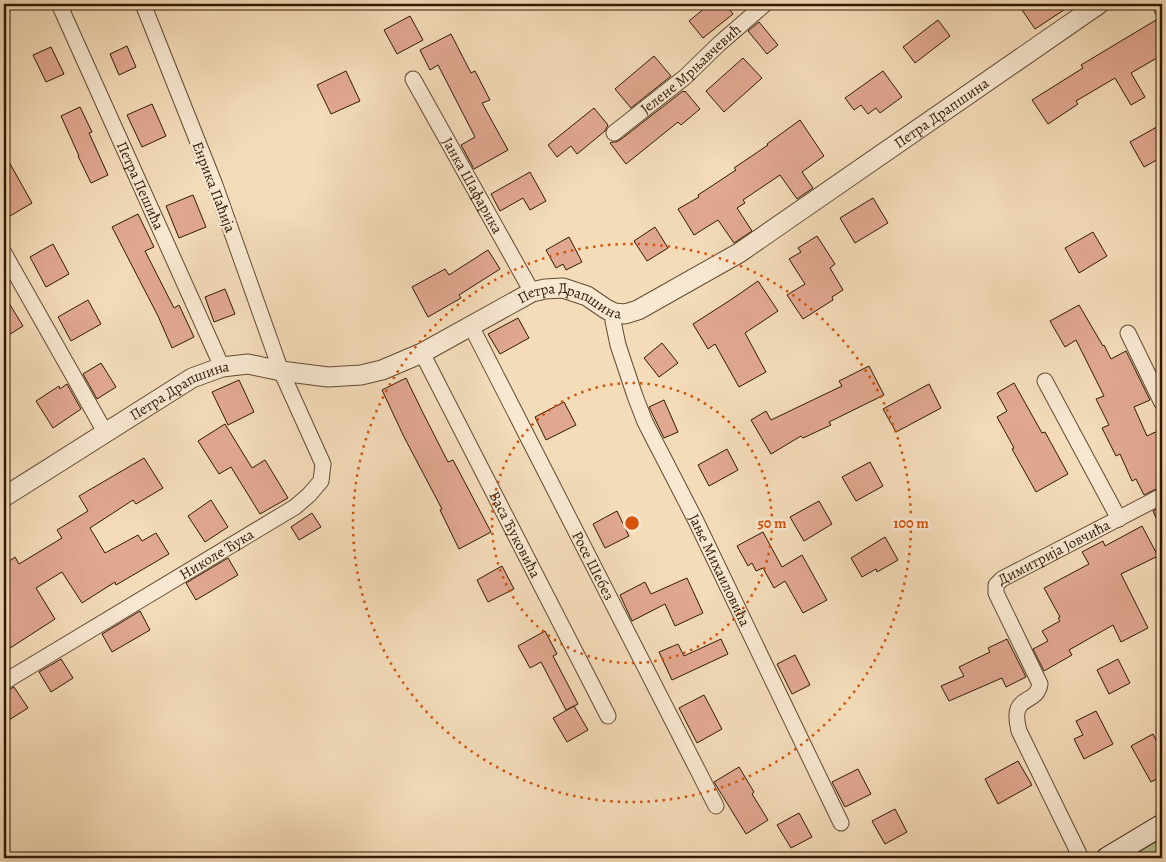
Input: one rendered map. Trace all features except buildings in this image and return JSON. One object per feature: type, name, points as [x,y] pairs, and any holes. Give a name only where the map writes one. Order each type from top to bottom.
[{"type":"main road","points":[[1107,858],[1162,825]]},
{"type":"street","name":"Петра Пешића","points":[[59,4],[222,367]]},
{"type":"street","name":"Енрика Паћија","points":[[143,4],[215,185],[281,371]]},
{"type":"street","name":"Јелене Мрњавчевић","points":[[614,133],[685,77],[765,4]]},
{"type":"street","points":[[1160,4],[1162,9]]},
{"type":"street","name":"Петра Драпшина","points":[[4,497],[192,378],[222,367],[248,364],[281,371],[328,377],[361,375],[382,370],[422,353],[532,292],[545,289],[563,288],[588,296],[614,313],[625,314],[638,310],[739,253],[1090,6]]},
{"type":"street","name":"Јанка Шафарика","points":[[414,79],[532,292]]},
{"type":"street","points":[[4,253],[105,432]]},
{"type":"street","name":"Јање Михаиловића","points":[[614,313],[613,321],[618,345],[645,422],[696,521],[841,823]]},
{"type":"street","name":"Росе Шебез","points":[[471,326],[716,806]]},
{"type":"street","points":[[1128,333],[1162,403]]},
{"type":"street","name":"Васа Ћуковића","points":[[422,353],[608,716]]},
{"type":"street","name":"Николе Ћука","points":[[4,682],[295,506],[309,495],[321,480],[323,464],[281,371]]},
{"type":"street","name":"Димитрија Јовчића","points":[[1045,381],[1119,519]]},
{"type":"street","name":"Димитрија Јовчића","points":[[1081,858],[1019,731],[1017,709],[1024,701],[1037,693],[1040,684],[996,593],[996,585],[1002,579],[1162,496]]},
{"type":"green space","points":[[1162,825],[1162,858],[1107,858]]}]
